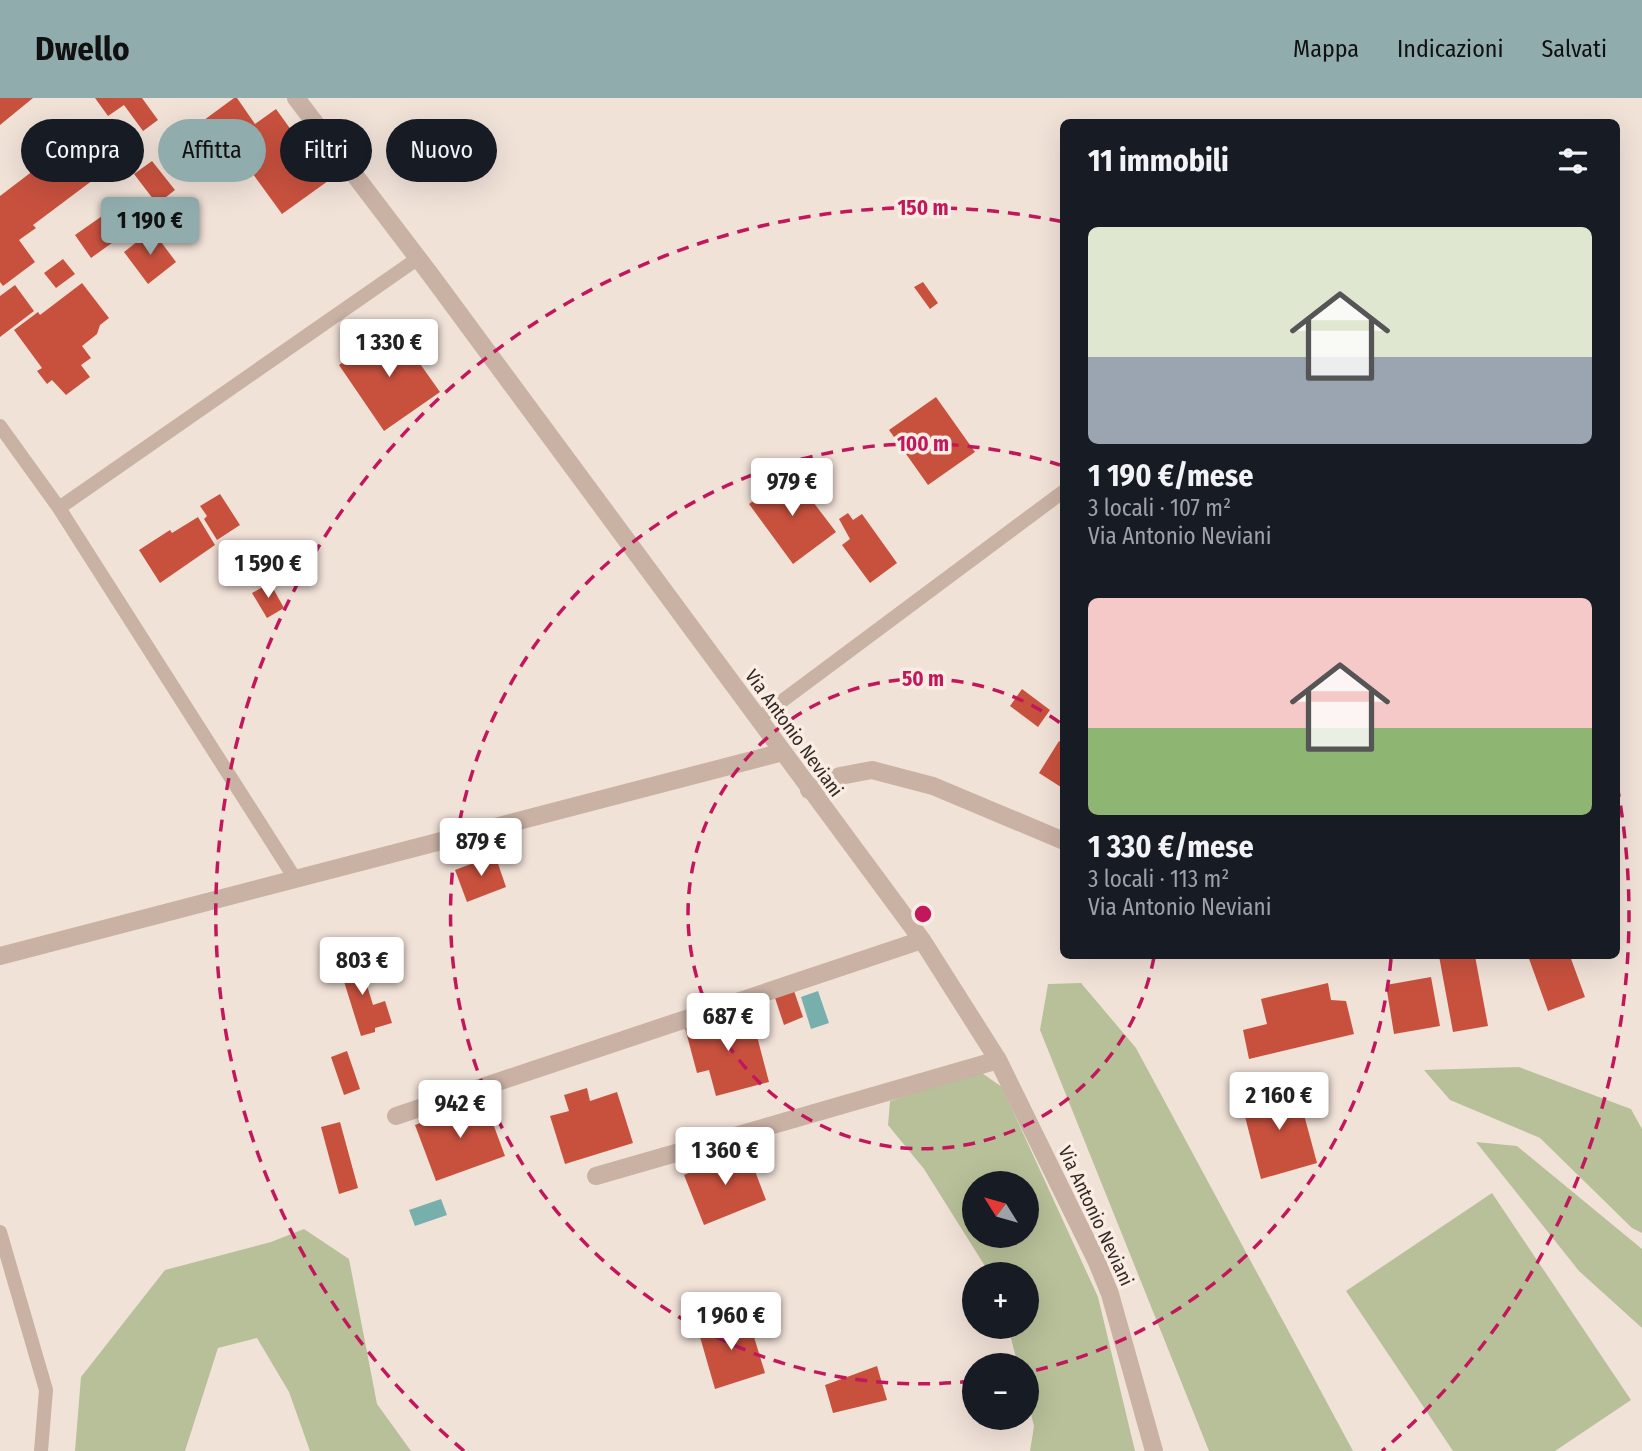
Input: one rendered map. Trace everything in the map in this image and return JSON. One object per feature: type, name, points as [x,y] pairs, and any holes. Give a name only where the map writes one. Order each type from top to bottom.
[{"type":"street","name":"Via Antonio Neviani","points":[[296,98],[438,285],[922,940],[998,1060],[1057,1178],[1110,1294],[1154,1451]]},
{"type":"street","points":[[0,956],[783,752]]},
{"type":"street","points":[[809,790],[840,776],[872,770],[933,786],[1060,839]]},
{"type":"street","points":[[396,1116],[922,940]]},
{"type":"street","points":[[596,1176],[998,1060]]},
{"type":"lane","points":[[59,508],[416,259]]},
{"type":"lane","points":[[0,426],[59,508],[296,880]]},
{"type":"lane","points":[[758,719],[1060,494]]},
{"type":"lane","points":[[0,1232],[46,1390],[41,1451]]},
{"type":"green space","points":[[1081,983],[1136,1048],[1353,1451],[1209,1451],[1040,1030],[1048,984]]},
{"type":"green space","points":[[1519,1067],[1631,1109],[1642,1129],[1642,1233],[1632,1228],[1540,1138],[1450,1100],[1424,1070]]},
{"type":"green space","points":[[979,1071],[1002,1087],[1098,1297],[1135,1451],[1030,1451],[1033,1430],[1039,1430],[1039,1353],[1015,1353],[1011,1339],[1039,1339],[1039,1262],[982,1262],[974,1248],[1040,1248],[1040,1171],[962,1171],[962,1229],[924,1169],[888,1125],[890,1101]]},
{"type":"green space","points":[[1476,1142],[1517,1146],[1642,1249],[1642,1328],[1579,1271]]},
{"type":"green space","points":[[1492,1193],[1631,1400],[1555,1451],[1453,1451],[1346,1291]]},
{"type":"green space","points":[[304,1229],[349,1259],[377,1404],[411,1451],[310,1451],[289,1392],[257,1338],[218,1348],[185,1451],[75,1451],[81,1377],[165,1270],[271,1242]]},
{"type":"water","points":[[818,991],[829,1023],[811,1029],[801,997]]},
{"type":"water","points":[[441,1199],[447,1215],[415,1226],[409,1210]]},
{"type":"building","points":[[0,98],[33,98],[0,125]]},
{"type":"building","points":[[95,98],[142,98],[158,120],[144,130],[144,119],[134,119],[124,105],[108,116]]},
{"type":"building","points":[[237,98],[252,119],[205,119]]},
{"type":"building","points":[[276,109],[283,119],[280,119],[280,182],[327,182],[282,214],[259,182],[266,182],[266,119],[262,119]]},
{"type":"building","points":[[152,161],[158,169],[158,182],[169,182],[175,190],[157,204],[140,182],[144,182],[144,167]]},
{"type":"building","points":[[21,180],[90,182],[33,225],[36,228],[19,240],[35,262],[3,286],[0,282],[0,196]]},
{"type":"building","points":[[125,200],[141,222],[91,258],[75,235]]},
{"type":"building","points":[[152,230],[176,262],[148,284],[124,252]]},
{"type":"building","points":[[63,259],[75,274],[56,288],[44,273]]},
{"type":"building","points":[[923,282],[938,303],[930,309],[914,287]]},
{"type":"building","points":[[82,283],[109,318],[100,325],[97,334],[82,346],[91,358],[81,365],[90,377],[66,395],[52,380],[47,384],[37,371],[42,368],[14,330],[38,312],[40,315]]},
{"type":"building","points":[[15,285],[34,311],[0,337],[0,296]]},
{"type":"building","points":[[394,327],[440,392],[384,431],[339,365]]},
{"type":"building","points":[[936,397],[975,452],[928,485],[889,430]]},
{"type":"building","points":[[791,473],[836,532],[793,564],[749,504]]},
{"type":"building","points":[[220,494],[240,525],[217,540],[204,519],[207,516],[200,506]]},
{"type":"building","points":[[848,513],[853,520],[862,514],[897,563],[870,583],[842,545],[850,539],[839,519]]},
{"type":"building","points":[[198,517],[215,545],[160,583],[139,550],[170,530],[172,533]]},
{"type":"building","points":[[270,583],[284,608],[267,618],[252,593]]},
{"type":"building","points":[[1022,689],[1050,710],[1038,727],[1010,706]]},
{"type":"building","points":[[1059,741],[1060,742],[1060,786],[1039,773]]},
{"type":"building","points":[[495,855],[506,887],[467,902],[455,870]]},
{"type":"building","points":[[357,953],[373,1005],[385,1001],[392,1023],[361,1036],[337,959]]},
{"type":"building","points":[[1440,959],[1476,959],[1488,1026],[1453,1032]]},
{"type":"building","points":[[1529,959],[1571,959],[1585,997],[1548,1011]]},
{"type":"building","points":[[1431,977],[1440,1026],[1394,1034],[1386,985]]},
{"type":"building","points":[[1328,983],[1331,1000],[1346,1001],[1354,1034],[1249,1059],[1243,1030],[1267,1024],[1261,999]]},
{"type":"building","points":[[793,988],[803,1017],[784,1025],[774,995]]},
{"type":"building","points":[[734,1012],[749,1018],[754,1025],[769,1082],[716,1096],[709,1070],[697,1073],[685,1028]]},
{"type":"building","points":[[347,1051],[360,1089],[344,1095],[331,1057]]},
{"type":"building","points":[[1296,1085],[1317,1163],[1261,1179],[1241,1101]]},
{"type":"building","points":[[587,1088],[590,1101],[617,1092],[633,1143],[565,1164],[550,1116],[569,1111],[564,1095]]},
{"type":"building","points":[[484,1099],[505,1156],[436,1181],[415,1125]]},
{"type":"building","points":[[340,1122],[358,1188],[339,1194],[321,1127]]},
{"type":"building","points":[[747,1150],[766,1200],[704,1225],[684,1175]]},
{"type":"building","points":[[747,1314],[765,1373],[715,1389],[698,1330]]},
{"type":"building","points":[[877,1366],[887,1400],[833,1413],[825,1385]]}]
